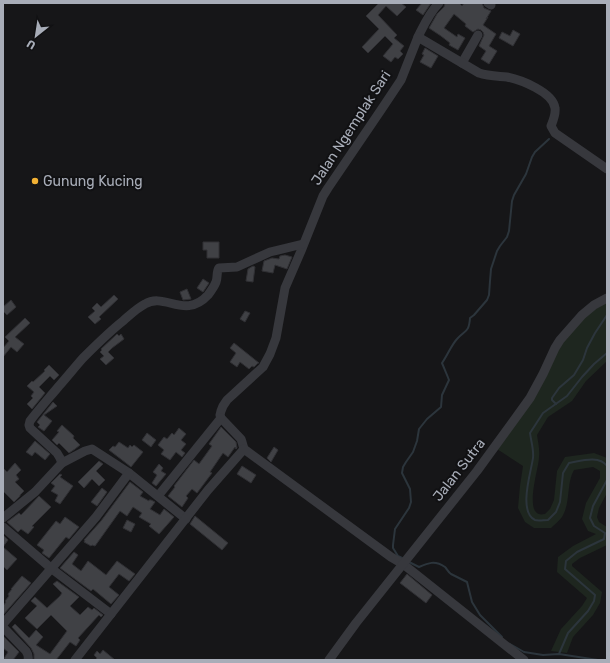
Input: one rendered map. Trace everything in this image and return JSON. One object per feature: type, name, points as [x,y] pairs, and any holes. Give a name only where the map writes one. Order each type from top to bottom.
[{"type":"street","name":"Jalan Ngemplak Sari","points":[[222,418],[220,415],[222,406],[263,367],[266,362],[276,338],[285,288],[323,196],[401,80],[418,37],[427,19],[439,3]]},
{"type":"street","points":[[462,63],[478,35]]},
{"type":"street","points":[[418,37],[479,73],[515,79],[544,92],[552,100],[555,106],[555,113],[551,126],[555,133],[607,169]]},
{"type":"street","points":[[62,464],[57,453],[30,428],[30,422],[82,359],[109,332],[150,301],[165,302],[181,306],[189,306],[201,301],[208,296],[216,283],[219,268],[237,268],[270,252],[303,244]]},
{"type":"street","name":"Jalan Sutra","points":[[328,660],[477,471],[524,407],[537,386],[560,340],[582,315],[594,305],[607,298]]},
{"type":"street","points":[[158,496],[222,418],[241,439],[244,449],[391,557],[405,561],[524,660]]},
{"type":"street","points":[[3,518],[34,492],[62,464],[92,448],[129,473],[186,519]]},
{"type":"street","points":[[75,660],[186,519],[244,449]]},
{"type":"street","points":[[3,624],[96,517],[129,473]]},
{"type":"street","points":[[3,527],[52,569],[111,614]]},
{"type":"street","points":[[3,627],[26,651],[29,658],[28,660]]},
{"type":"shaded area","points":[[607,301],[607,361],[586,381],[572,401],[548,417],[537,435],[539,454],[533,505],[535,511],[540,514],[545,514],[550,509],[554,500],[557,471],[565,457],[594,453],[607,458],[607,493],[599,508],[597,517],[599,522],[607,527],[607,545],[580,558],[572,564],[572,566],[602,592],[600,603],[593,615],[573,637],[567,653],[551,651],[561,629],[582,606],[587,598],[557,572],[558,557],[573,546],[596,534],[588,531],[582,519],[586,503],[600,478],[600,471],[593,467],[574,470],[570,481],[567,505],[562,517],[551,528],[534,528],[525,522],[518,508],[523,466],[497,449],[557,349],[584,317]]},
{"type":"building","points":[[379,3],[401,3],[406,7],[397,16],[386,6],[378,15],[397,35],[394,38],[404,46],[400,51],[403,54],[398,59],[395,57],[391,62],[383,56],[393,44],[385,36],[368,53],[362,47],[379,29],[366,16]]},
{"type":"building","points":[[422,3],[431,3],[423,15],[416,10]]},
{"type":"building","points":[[445,3],[459,3],[462,6],[464,3],[482,3],[484,8],[491,11],[483,25],[496,34],[489,46],[497,51],[489,64],[481,59],[486,51],[479,46],[484,35],[481,30],[478,29],[473,32],[454,14],[444,28],[457,37],[458,34],[465,38],[458,50],[449,45],[450,43],[429,28],[437,14],[444,7]]},
{"type":"building","points":[[513,30],[520,34],[513,46],[499,38],[502,32],[510,36]]},
{"type":"building","points":[[425,48],[438,56],[431,68],[420,62],[424,55],[422,54]]},
{"type":"building","points":[[203,242],[219,242],[219,258],[207,258],[207,250],[203,250]]},
{"type":"building","points":[[285,255],[292,257],[287,269],[275,265],[273,273],[262,271],[264,261],[272,258],[279,259],[280,256]]},
{"type":"building","points":[[253,266],[255,267],[253,282],[246,281],[248,269]]},
{"type":"building","points":[[203,279],[209,283],[203,292],[197,288]]},
{"type":"building","points":[[187,289],[191,299],[183,300],[180,292]]},
{"type":"building","points":[[114,295],[118,299],[99,317],[101,319],[95,324],[88,317],[95,311],[92,308],[97,303],[101,307]]},
{"type":"building","points":[[11,300],[16,307],[7,315],[3,311],[3,307]]},
{"type":"building","points":[[245,311],[250,313],[245,322],[240,319]]},
{"type":"building","points":[[25,318],[30,323],[15,337],[24,344],[17,352],[11,347],[3,357],[3,348],[9,341],[5,337]]},
{"type":"building","points":[[117,334],[119,336],[121,334],[124,339],[108,352],[114,358],[106,365],[100,359],[104,356],[100,352],[102,350],[101,349]]},
{"type":"building","points":[[234,343],[259,363],[249,369],[240,362],[237,367],[230,362],[236,353],[230,348]]},
{"type":"building","points":[[49,365],[59,375],[54,380],[50,376],[39,387],[45,393],[32,409],[27,404],[33,398],[31,396],[34,392],[27,386],[45,371],[44,370]]},
{"type":"building","points":[[53,402],[57,406],[44,415],[52,421],[44,431],[38,427],[40,425],[37,422]]},
{"type":"building","points":[[62,425],[74,436],[73,438],[80,445],[69,453],[59,443],[57,445],[52,440],[59,432],[57,431]]},
{"type":"building","points":[[221,427],[236,442],[237,448],[236,449],[235,447],[228,457],[223,453],[210,472],[212,473],[197,493],[192,489],[186,496],[188,498],[182,507],[168,496],[194,460],[199,464],[212,446],[209,444]]},
{"type":"building","points":[[179,428],[186,434],[181,440],[186,444],[181,450],[185,453],[182,457],[176,452],[170,460],[161,454],[164,450],[158,445],[164,437],[167,439],[172,433],[174,435]]},
{"type":"building","points":[[147,433],[156,440],[151,447],[142,440]]},
{"type":"building","points":[[35,441],[50,454],[45,460],[35,452],[32,456],[26,452]]},
{"type":"building","points":[[119,442],[128,448],[130,445],[132,447],[134,445],[143,452],[131,467],[109,450],[113,446],[115,447]]},
{"type":"building","points":[[274,447],[278,450],[271,462],[267,458]]},
{"type":"building","points":[[99,461],[103,464],[96,471],[105,480],[99,486],[92,479],[84,488],[78,482]]},
{"type":"building","points":[[15,463],[21,470],[16,475],[19,479],[15,482],[24,491],[14,502],[3,491],[3,468],[7,472]]},
{"type":"building","points":[[159,464],[163,468],[161,471],[166,474],[156,486],[152,483],[157,475],[153,472]]},
{"type":"building","points":[[242,466],[256,475],[251,483],[237,474]]},
{"type":"building","points":[[60,474],[62,475],[60,477],[73,486],[60,504],[55,501],[58,495],[51,491],[55,486],[51,483]]},
{"type":"building","points":[[130,482],[143,492],[140,496],[149,501],[151,500],[155,502],[150,509],[160,515],[164,509],[174,517],[159,534],[149,526],[151,524],[139,517],[142,513],[133,507],[127,516],[120,511],[95,546],[91,546],[84,542],[84,540],[101,521]]},
{"type":"building","points":[[102,488],[107,492],[97,506],[91,502]]},
{"type":"building","points":[[39,496],[51,507],[32,526],[34,527],[28,534],[21,529],[18,532],[7,522],[19,513],[21,515]]},
{"type":"building","points":[[195,516],[228,543],[222,550],[190,524]]},
{"type":"building","points":[[65,517],[79,527],[69,539],[66,537],[49,558],[42,553],[44,550],[37,545],[56,521],[60,524]]},
{"type":"building","points":[[127,520],[135,524],[131,532],[123,528]]},
{"type":"building","points":[[3,535],[8,540],[3,547]]},
{"type":"building","points":[[3,547],[17,559],[7,570],[3,566]]},
{"type":"building","points":[[74,552],[78,555],[72,564],[81,571],[88,561],[106,575],[117,561],[135,574],[129,581],[119,574],[109,587],[119,595],[111,604],[93,589],[91,591],[60,568]]},
{"type":"building","points":[[407,574],[432,595],[426,603],[400,583]]},
{"type":"building","points":[[22,576],[31,583],[3,615],[3,606],[9,596],[8,594]]},
{"type":"building","points":[[57,581],[79,597],[70,606],[80,615],[88,607],[92,610],[94,608],[103,615],[101,617],[99,615],[78,638],[80,640],[76,646],[70,642],[56,660],[34,660],[34,654],[31,648],[12,627],[15,624],[29,638],[36,630],[43,637],[36,645],[50,654],[67,631],[51,615],[37,629],[25,618],[37,606],[31,601],[35,597],[47,608],[60,596],[62,593],[53,584]]},
{"type":"building","points":[[3,636],[19,652],[13,660],[3,660],[8,652],[3,648]]},
{"type":"building","points":[[103,650],[115,660],[95,660],[97,658],[94,655],[97,651],[100,654]]},
{"type":"waterway","points":[[404,559],[398,556],[393,548],[395,529],[409,508],[411,502],[410,489],[402,473],[403,467],[413,452],[419,429],[427,419],[441,407],[442,395],[449,380],[442,363],[455,341],[468,329],[470,318],[487,300],[489,295],[491,269],[497,251],[507,237],[509,231],[514,195],[526,174],[535,152],[549,139]]},
{"type":"waterway","points":[[556,404],[552,398],[559,388],[574,375],[583,360],[587,348],[595,333],[607,315]]},
{"type":"waterway","points":[[607,353],[594,364],[567,396],[543,413],[530,433],[533,458],[526,501],[530,516],[535,520],[548,520],[556,512],[560,502],[563,473],[569,463],[584,460],[595,460],[604,463],[607,466]]},
{"type":"waterway","points":[[559,654],[568,633],[588,611],[594,601],[595,595],[565,569],[566,561],[577,552],[604,539],[605,533],[594,526],[590,518],[593,506],[607,480]]},
{"type":"waterway","points":[[407,561],[419,567],[429,563],[438,563],[445,567],[451,574],[467,582],[472,602],[480,615],[502,637]]},
{"type":"waterway","points":[[510,644],[524,652],[543,655],[559,654],[598,660]]},
{"type":"place","name":"Gunung Kucing","points":[[35,181]]}]
